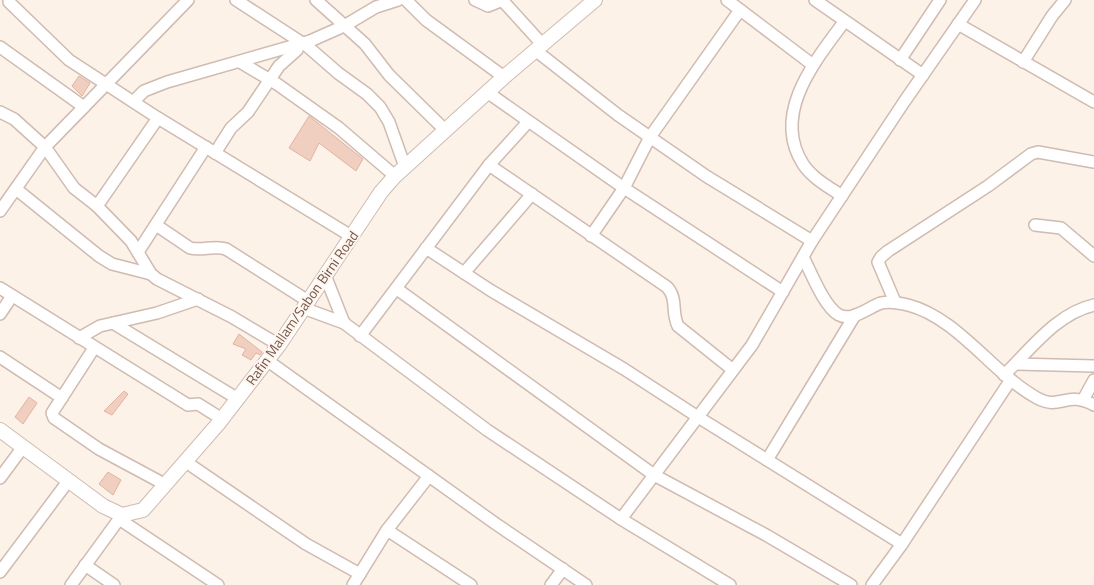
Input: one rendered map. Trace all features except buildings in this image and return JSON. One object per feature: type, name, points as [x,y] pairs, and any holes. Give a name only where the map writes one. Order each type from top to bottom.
[{"type":"street","points":[[0,211],[45,148],[188,0]]},
{"type":"street","points":[[236,0],[300,43],[368,94],[380,107],[389,122],[400,171]]},
{"type":"street","points":[[316,0],[365,44],[389,75],[445,130]]},
{"type":"street","points":[[134,102],[144,91],[310,41],[344,26],[376,7],[398,0]]},
{"type":"street","points":[[406,0],[426,20],[504,77]]},
{"type":"street","points":[[475,0],[488,6],[503,0],[538,47],[650,137],[706,176],[812,242]]},
{"type":"street","points":[[727,0],[813,65]]},
{"type":"street","points":[[815,0],[844,22],[923,75]]},
{"type":"street","points":[[900,60],[940,0]]},
{"type":"street","points":[[621,519],[752,345],[812,242],[975,0]]},
{"type":"street","points":[[1023,62],[1052,16],[1065,0]]},
{"type":"street","name":"Rafin Mallam/Sabon Birni Road","points":[[120,517],[142,510],[186,462],[238,399],[279,345],[380,192],[445,130],[590,1]]},
{"type":"street","points":[[7,3],[69,60],[158,118],[351,236]]},
{"type":"street","points":[[591,236],[624,188],[650,137],[740,10]]},
{"type":"street","points":[[842,196],[803,165],[794,141],[792,128],[795,103],[800,87],[813,65],[844,22]]},
{"type":"street","points":[[958,24],[1094,102]]},
{"type":"street","points":[[138,252],[211,150],[248,112],[283,61],[297,50],[300,43]]},
{"type":"street","points":[[0,47],[84,107]]},
{"type":"street","points":[[240,62],[270,80],[400,171]]},
{"type":"street","points":[[487,92],[624,188],[783,292]]},
{"type":"street","points":[[0,112],[18,123],[45,148],[74,188],[119,226],[151,274]]},
{"type":"street","points":[[97,206],[158,118]]},
{"type":"street","points":[[360,336],[490,165],[528,122]]},
{"type":"street","points":[[895,302],[878,262],[888,251],[988,186],[1031,154],[1038,152],[1094,162]]},
{"type":"street","points":[[490,165],[667,287],[675,302],[674,315],[678,326],[733,370]]},
{"type":"street","points":[[16,189],[99,256],[112,264],[151,274],[162,282],[198,299],[279,345]]},
{"type":"street","points":[[464,273],[532,194]]},
{"type":"street","points":[[1035,224],[1060,228],[1094,256]]},
{"type":"street","points":[[156,225],[190,248],[226,249],[306,305],[344,323],[487,430],[621,519],[730,585]]},
{"type":"street","points":[[426,248],[464,273],[624,369],[902,544]]},
{"type":"street","points":[[803,257],[827,302],[836,314],[844,317],[856,315],[883,303],[895,302],[909,305],[931,316],[960,335],[1007,378],[1048,403],[1056,404],[1074,397],[1094,404]]},
{"type":"street","points":[[325,275],[344,323]]},
{"type":"street","points":[[0,288],[188,405],[198,404],[222,419]]},
{"type":"street","points":[[397,289],[654,475],[766,535],[851,585]]},
{"type":"street","points":[[0,314],[12,296]]},
{"type":"street","points":[[79,338],[100,326],[157,313],[198,299]]},
{"type":"street","points":[[872,585],[902,544],[1016,364],[1063,318],[1078,308],[1094,305]]},
{"type":"street","points":[[767,460],[856,315]]},
{"type":"street","points":[[113,323],[238,399]]},
{"type":"street","points":[[94,348],[52,413],[54,418],[99,450],[166,485]]},
{"type":"street","points":[[0,356],[62,398]]},
{"type":"street","points":[[268,361],[586,585]]},
{"type":"street","points":[[1016,364],[1094,366]]},
{"type":"street","points":[[1083,400],[1094,380]]},
{"type":"street","points":[[0,430],[103,506],[218,585]]},
{"type":"street","points":[[0,478],[23,447]]},
{"type":"street","points":[[186,462],[306,544],[360,574]]},
{"type":"street","points":[[353,585],[388,530],[429,476]]},
{"type":"street","points":[[0,572],[4,559],[69,480]]},
{"type":"street","points":[[71,585],[120,517]]},
{"type":"street","points":[[388,530],[471,585]]},
{"type":"street","points":[[85,565],[114,585]]},
{"type":"street","points":[[551,585],[563,569]]}]
